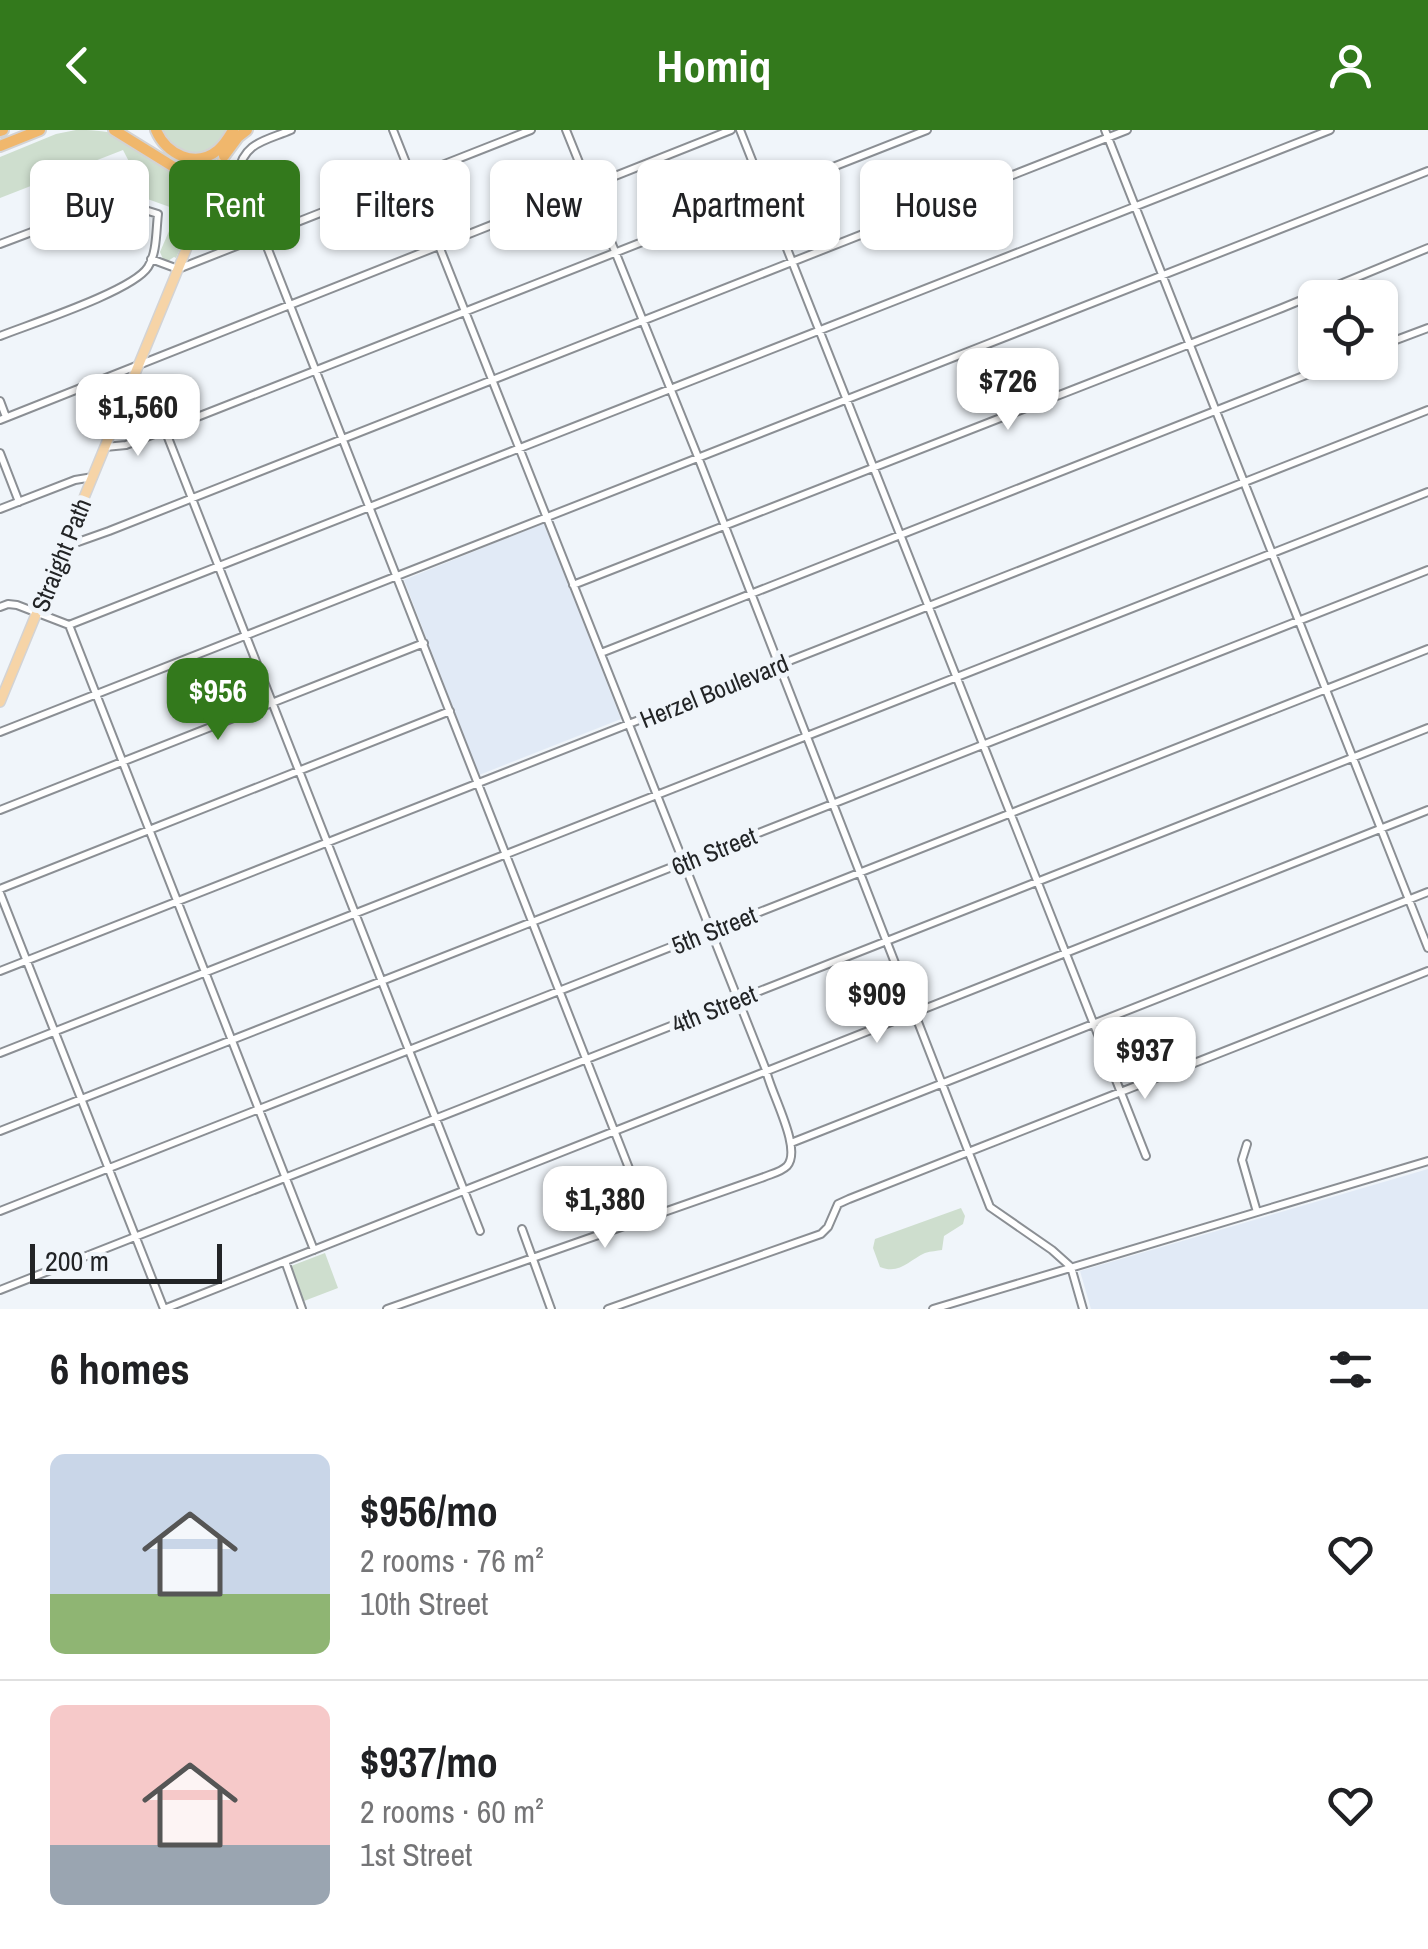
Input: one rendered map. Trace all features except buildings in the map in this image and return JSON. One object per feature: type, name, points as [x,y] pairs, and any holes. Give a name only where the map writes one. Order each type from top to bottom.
[{"type":"highway","points":[[0,146],[40,130]]},
{"type":"highway","points":[[28,135],[52,130]]},
{"type":"highway","points":[[114,130],[169,164]]},
{"type":"highway","points":[[156,130],[170,150],[194,158],[218,150],[234,130]]},
{"type":"highway","points":[[224,156],[247,130]]},
{"type":"main road","name":"Straight Path","points":[[222,160],[234,130]]},
{"type":"main road","name":"Straight Path","points":[[0,702],[186,250]]},
{"type":"street","points":[[241,160],[248,149],[292,130]]},
{"type":"street","points":[[393,130],[404,160]]},
{"type":"street","points":[[454,160],[531,130]]},
{"type":"street","points":[[566,130],[578,160]]},
{"type":"street","points":[[617,175],[731,130]]},
{"type":"street","points":[[740,130],[752,160]]},
{"type":"street","points":[[840,165],[927,130]]},
{"type":"street","points":[[66,542],[83,540],[192,498],[1107,134],[1127,130]]},
{"type":"street","points":[[0,607],[11,604],[69,626],[1330,130]]},
{"type":"street","points":[[1107,134],[1428,948]]},
{"type":"street","points":[[0,732],[1428,170]]},
{"type":"street","points":[[0,244],[95,207],[122,204],[158,214],[152,260],[130,284],[0,336]]},
{"type":"street","points":[[105,447],[123,446],[165,430],[637,244]]},
{"type":"street","points":[[574,585],[1428,248]]},
{"type":"street","points":[[152,260],[178,269],[226,250]]},
{"type":"street","points":[[268,250],[634,1180]]},
{"type":"street","points":[[0,401],[3,419],[428,250]]},
{"type":"street","points":[[386,1309],[778,1172],[792,1156],[766,1070],[440,250]]},
{"type":"street","points":[[788,250],[1146,1156]]},
{"type":"street","points":[[616,252],[990,1206],[1071,1267],[1083,1309]]},
{"type":"street","points":[[1398,339],[1428,328]]},
{"type":"street","points":[[601,653],[1298,378]]},
{"type":"street","name":"Herzel Boulevard","points":[[0,971],[1428,410]]},
{"type":"street","points":[[165,430],[480,1231]]},
{"type":"street","points":[[0,453],[19,502]]},
{"type":"street","points":[[0,510],[93,476]]},
{"type":"street","points":[[0,1053],[1428,492]]},
{"type":"street","name":"6th Street","points":[[0,1132],[1428,570]]},
{"type":"street","points":[[69,626],[314,1250]]},
{"type":"street","points":[[0,810],[424,643]]},
{"type":"street","name":"5th Street","points":[[0,1211],[1428,649]]},
{"type":"street","points":[[450,711],[0,891],[164,1309],[1428,810]]},
{"type":"street","name":"4th Street","points":[[0,1290],[1428,728]]},
{"type":"street","points":[[791,1143],[1428,892]]},
{"type":"street","points":[[608,1309],[822,1234],[838,1204],[849,1199],[1428,971]]},
{"type":"street","points":[[1246,1144],[1242,1160],[1257,1212]]},
{"type":"street","points":[[933,1309],[1428,1161]]},
{"type":"street","points":[[522,1229],[551,1309]]},
{"type":"street","points":[[285,1261],[302,1309]]},
{"type":"shaded area","points":[[544,523],[621,719],[479,775],[404,580]]},
{"type":"shaded area","points":[[1428,1169],[1428,1309],[1091,1309],[1080,1271]]},
{"type":"green space","points":[[160,130],[230,130],[213,149],[191,156],[173,148]]},
{"type":"green space","points":[[102,131],[137,147],[169,169],[169,207],[149,200],[149,160],[128,160],[123,150],[97,160],[30,160],[30,186],[0,198],[0,157],[56,134]]},
{"type":"green space","points":[[169,231],[169,250],[180,250],[176,258],[168,261],[160,252]]},
{"type":"green space","points":[[961,1208],[963,1224],[944,1236],[942,1250],[925,1253],[899,1268],[880,1267],[873,1248],[875,1239]]},
{"type":"green space","points":[[325,1253],[338,1288],[304,1301],[291,1266]]}]
